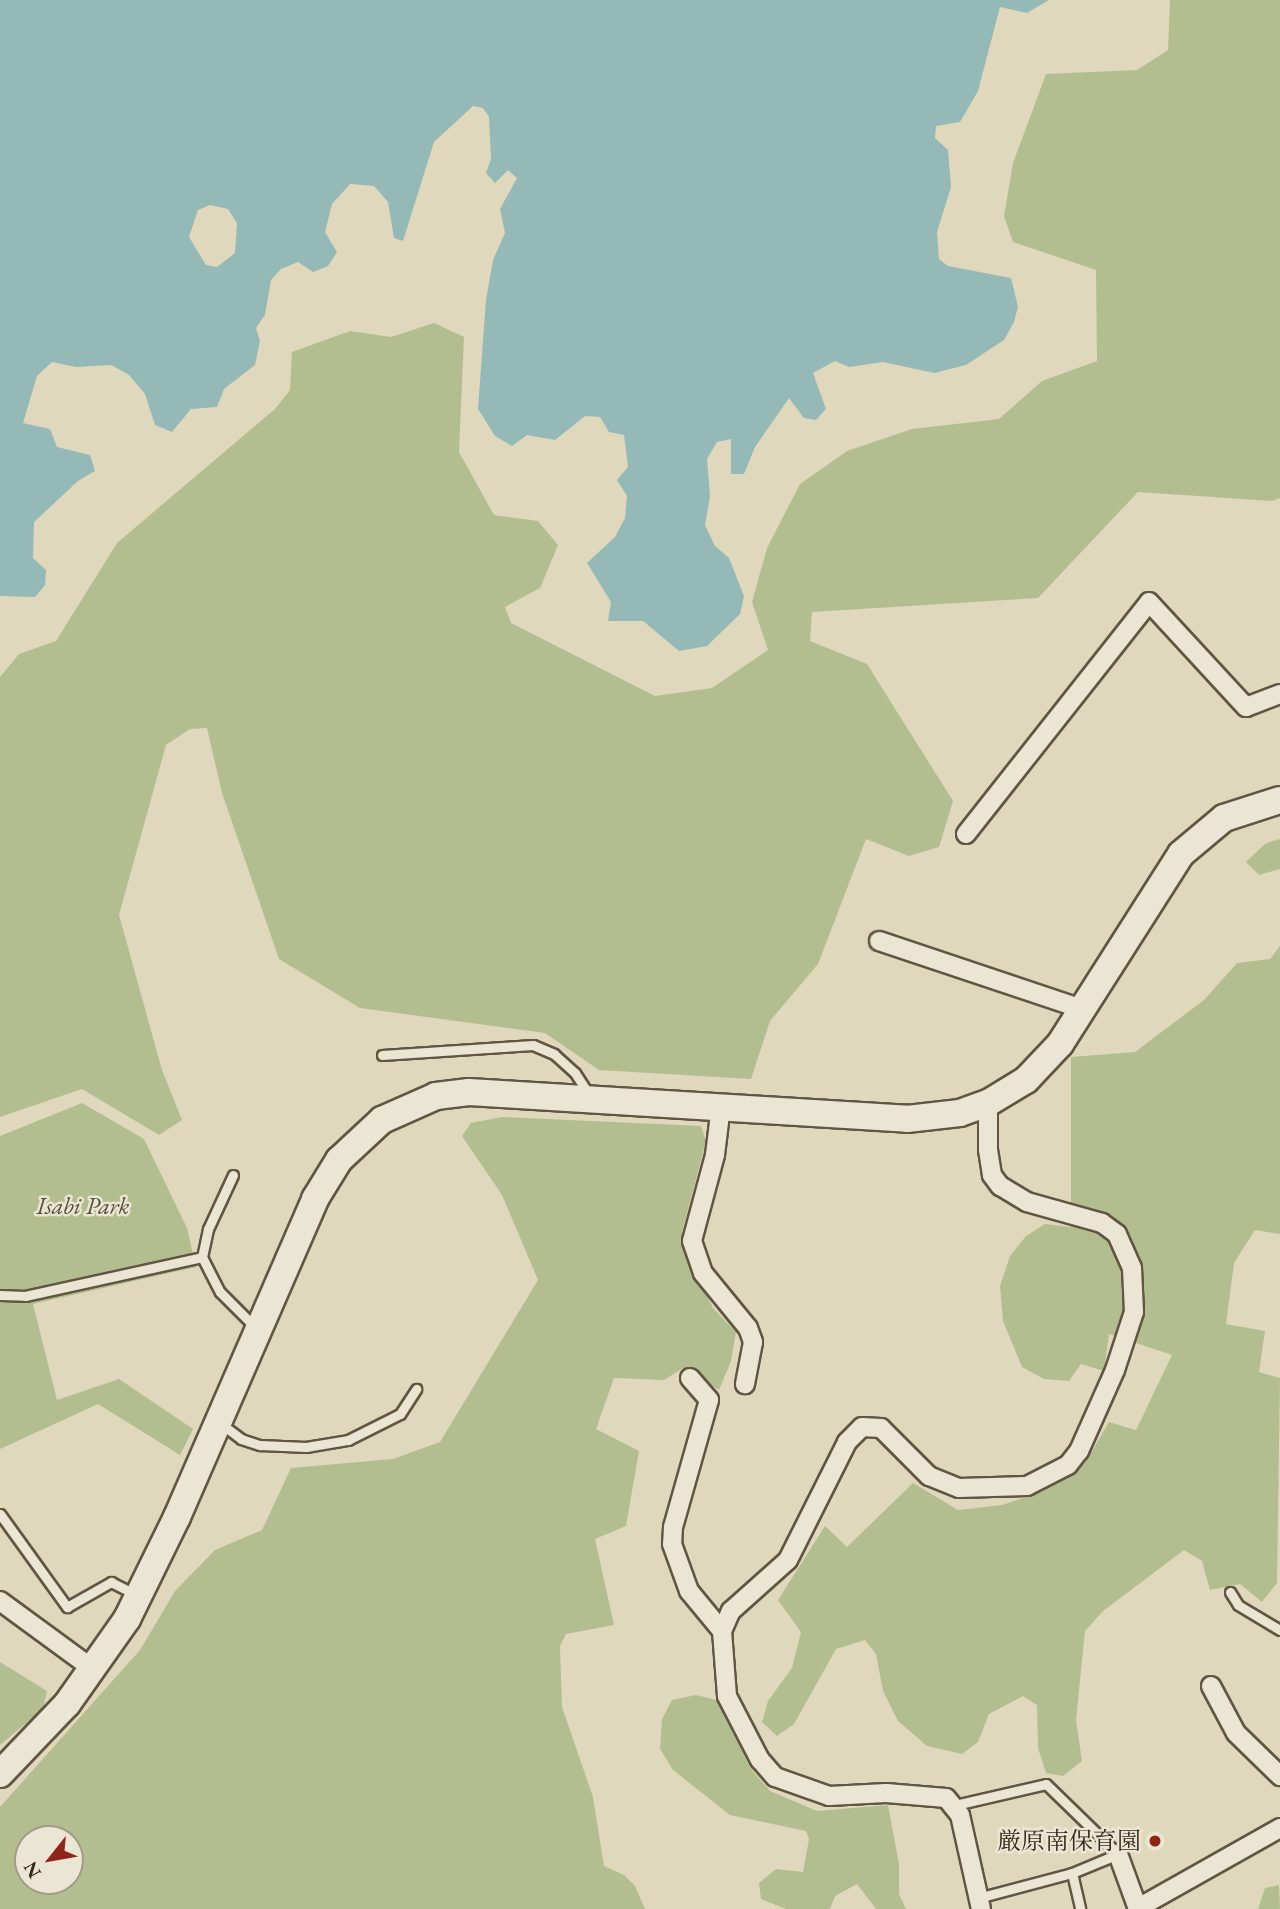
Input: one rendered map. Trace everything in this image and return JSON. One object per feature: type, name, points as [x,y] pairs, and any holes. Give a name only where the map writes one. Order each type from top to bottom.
[{"type":"street","points":[[966,834],[1149,602],[1246,707],[1280,694]]},
{"type":"street","points":[[0,1774],[68,1704],[139,1597],[315,1199],[339,1160],[382,1120],[436,1097],[469,1091],[907,1119],[960,1113],[988,1103],[1043,1064],[1082,1009],[1181,854],[1224,818],[1280,800]]},
{"type":"street","points":[[879,941],[1082,1009]]},
{"type":"street","points":[[979,1903],[955,1805],[926,1795],[829,1796],[775,1777],[760,1760],[727,1696],[722,1631],[731,1611],[788,1560],[847,1442],[862,1427],[881,1428],[929,1476],[940,1484],[959,1488],[1027,1486],[1068,1465],[1079,1451],[1115,1370],[1134,1312],[1132,1268],[1117,1234],[1102,1223],[1027,1202],[1000,1186],[992,1175],[988,1150],[988,1103]]},
{"type":"street","points":[[721,1107],[715,1155],[692,1241],[703,1273],[748,1328],[753,1342],[745,1384]]},
{"type":"street","points":[[690,1378],[709,1400],[673,1527],[673,1544],[689,1591],[722,1631]]},
{"type":"street","points":[[0,1601],[93,1669]]},
{"type":"street","points":[[1211,1686],[1236,1733],[1280,1776]]},
{"type":"street","points":[[1118,1854],[1138,1908],[1280,1828]]},
{"type":"lane","points":[[382,1055],[533,1045],[561,1061],[591,1098]]},
{"type":"lane","points":[[233,1175],[208,1229],[202,1257],[220,1292],[257,1329]]},
{"type":"lane","points":[[0,1295],[25,1296],[202,1257]]},
{"type":"lane","points":[[218,1422],[242,1439],[260,1445],[306,1447],[348,1440],[400,1414],[416,1389]]},
{"type":"lane","points":[[0,1514],[67,1607],[111,1582],[139,1597]]},
{"type":"lane","points":[[1230,1592],[1238,1605],[1280,1630]]},
{"type":"lane","points":[[955,1805],[1046,1784],[1118,1854],[1072,1873],[979,1903]]},
{"type":"lane","points":[[1072,1873],[1080,1909]]},
{"type":"green space","points":[[1170,0],[1280,0],[1280,498],[1272,501],[1138,492],[1038,598],[812,612],[810,641],[867,664],[953,801],[939,847],[909,856],[866,839],[818,964],[770,1021],[751,1079],[599,1070],[545,1033],[360,1008],[279,959],[222,793],[207,728],[190,729],[166,745],[119,915],[162,1070],[182,1120],[159,1135],[82,1089],[0,1117],[0,677],[19,654],[56,641],[117,543],[275,409],[290,390],[292,352],[350,331],[391,337],[434,323],[464,337],[459,452],[494,515],[538,521],[558,545],[540,588],[505,607],[511,623],[655,696],[712,688],[768,650],[752,602],[767,548],[800,484],[847,451],[912,429],[999,419],[1042,381],[1097,361],[1096,270],[1013,242],[1004,216],[1013,163],[1046,74],[1137,70],[1168,50]]},
{"type":"green space","points":[[1280,839],[1280,869],[1259,875],[1246,862],[1266,843]]},
{"type":"green space","points":[[1280,946],[1280,1234],[1255,1230],[1234,1263],[1226,1324],[1265,1331],[1259,1372],[1280,1378],[1277,1583],[1262,1602],[1240,1584],[1210,1590],[1202,1561],[1184,1550],[1103,1611],[1085,1631],[1076,1720],[1082,1761],[1063,1776],[1046,1773],[1038,1748],[1037,1705],[1023,1696],[989,1714],[978,1742],[962,1754],[927,1746],[898,1721],[883,1691],[876,1654],[865,1640],[836,1649],[794,1724],[777,1736],[762,1722],[768,1701],[792,1668],[801,1632],[778,1600],[825,1526],[847,1547],[913,1483],[958,1510],[1002,1505],[1041,1492],[1085,1463],[1109,1422],[1136,1430],[1172,1355],[1109,1334],[1104,1371],[1081,1364],[1069,1381],[1044,1379],[1022,1367],[1003,1321],[1000,1286],[1010,1256],[1026,1236],[1045,1224],[1071,1227],[1071,1057],[1135,1052],[1204,1000],[1237,963],[1270,959]]},
{"type":"green space","name":"Isabi Park","points":[[82,1103],[144,1139],[187,1228],[196,1267],[33,1304],[57,1400],[119,1379],[193,1429],[180,1455],[98,1404],[0,1449],[0,1136]]},
{"type":"green space","points":[[502,1117],[701,1126],[706,1141],[682,1232],[684,1250],[713,1308],[736,1332],[731,1361],[719,1390],[683,1368],[664,1380],[614,1378],[596,1429],[639,1451],[626,1526],[595,1539],[614,1625],[566,1634],[560,1646],[562,1707],[593,1797],[604,1866],[624,1875],[635,1886],[645,1909],[0,1909],[0,1807],[140,1650],[175,1591],[215,1550],[262,1530],[291,1468],[393,1459],[440,1442],[538,1280],[502,1195],[462,1136],[471,1123]]},
{"type":"green space","points":[[0,1662],[47,1691],[43,1709],[0,1745]]},
{"type":"green space","points":[[696,1695],[716,1700],[751,1769],[770,1791],[817,1811],[888,1805],[899,1864],[899,1894],[906,1909],[876,1909],[857,1884],[835,1896],[830,1909],[786,1909],[761,1899],[759,1883],[776,1869],[803,1872],[809,1839],[806,1831],[730,1815],[673,1770],[660,1749],[662,1719],[672,1700]]},
{"type":"green space","points":[[1279,1885],[1280,1909],[1258,1909],[1265,1888]]},
{"type":"water","points":[[0,0],[1049,0],[1027,13],[1000,7],[978,91],[960,122],[936,126],[935,138],[948,150],[951,187],[937,232],[939,259],[948,266],[1011,278],[1018,307],[1014,322],[1004,340],[966,365],[934,373],[883,362],[849,367],[835,361],[813,373],[826,409],[816,420],[804,418],[789,398],[755,447],[744,474],[731,474],[731,439],[717,442],[707,459],[710,497],[705,525],[715,546],[729,558],[744,596],[740,614],[707,646],[679,651],[643,621],[608,621],[611,602],[587,563],[615,537],[625,518],[627,496],[617,480],[628,467],[624,435],[609,432],[600,417],[585,416],[555,440],[527,435],[512,446],[495,436],[478,409],[486,300],[493,260],[505,233],[500,209],[517,178],[508,170],[495,183],[486,173],[491,159],[489,117],[483,108],[473,106],[434,142],[403,241],[394,238],[388,202],[374,186],[350,184],[332,204],[325,232],[337,252],[328,266],[313,272],[298,262],[281,269],[271,280],[265,315],[256,328],[260,341],[255,365],[224,389],[217,407],[191,409],[172,432],[155,425],[145,394],[129,375],[111,365],[76,367],[52,362],[37,376],[23,423],[50,429],[57,447],[90,455],[95,471],[78,481],[34,522],[33,558],[46,570],[45,585],[35,597],[0,596]],"holes":[[[210,205],[228,209],[237,223],[235,253],[217,267],[206,265],[189,237],[198,210]]]},
{"type":"place","name":"厳原南保育園","points":[[1155,1841]]}]
